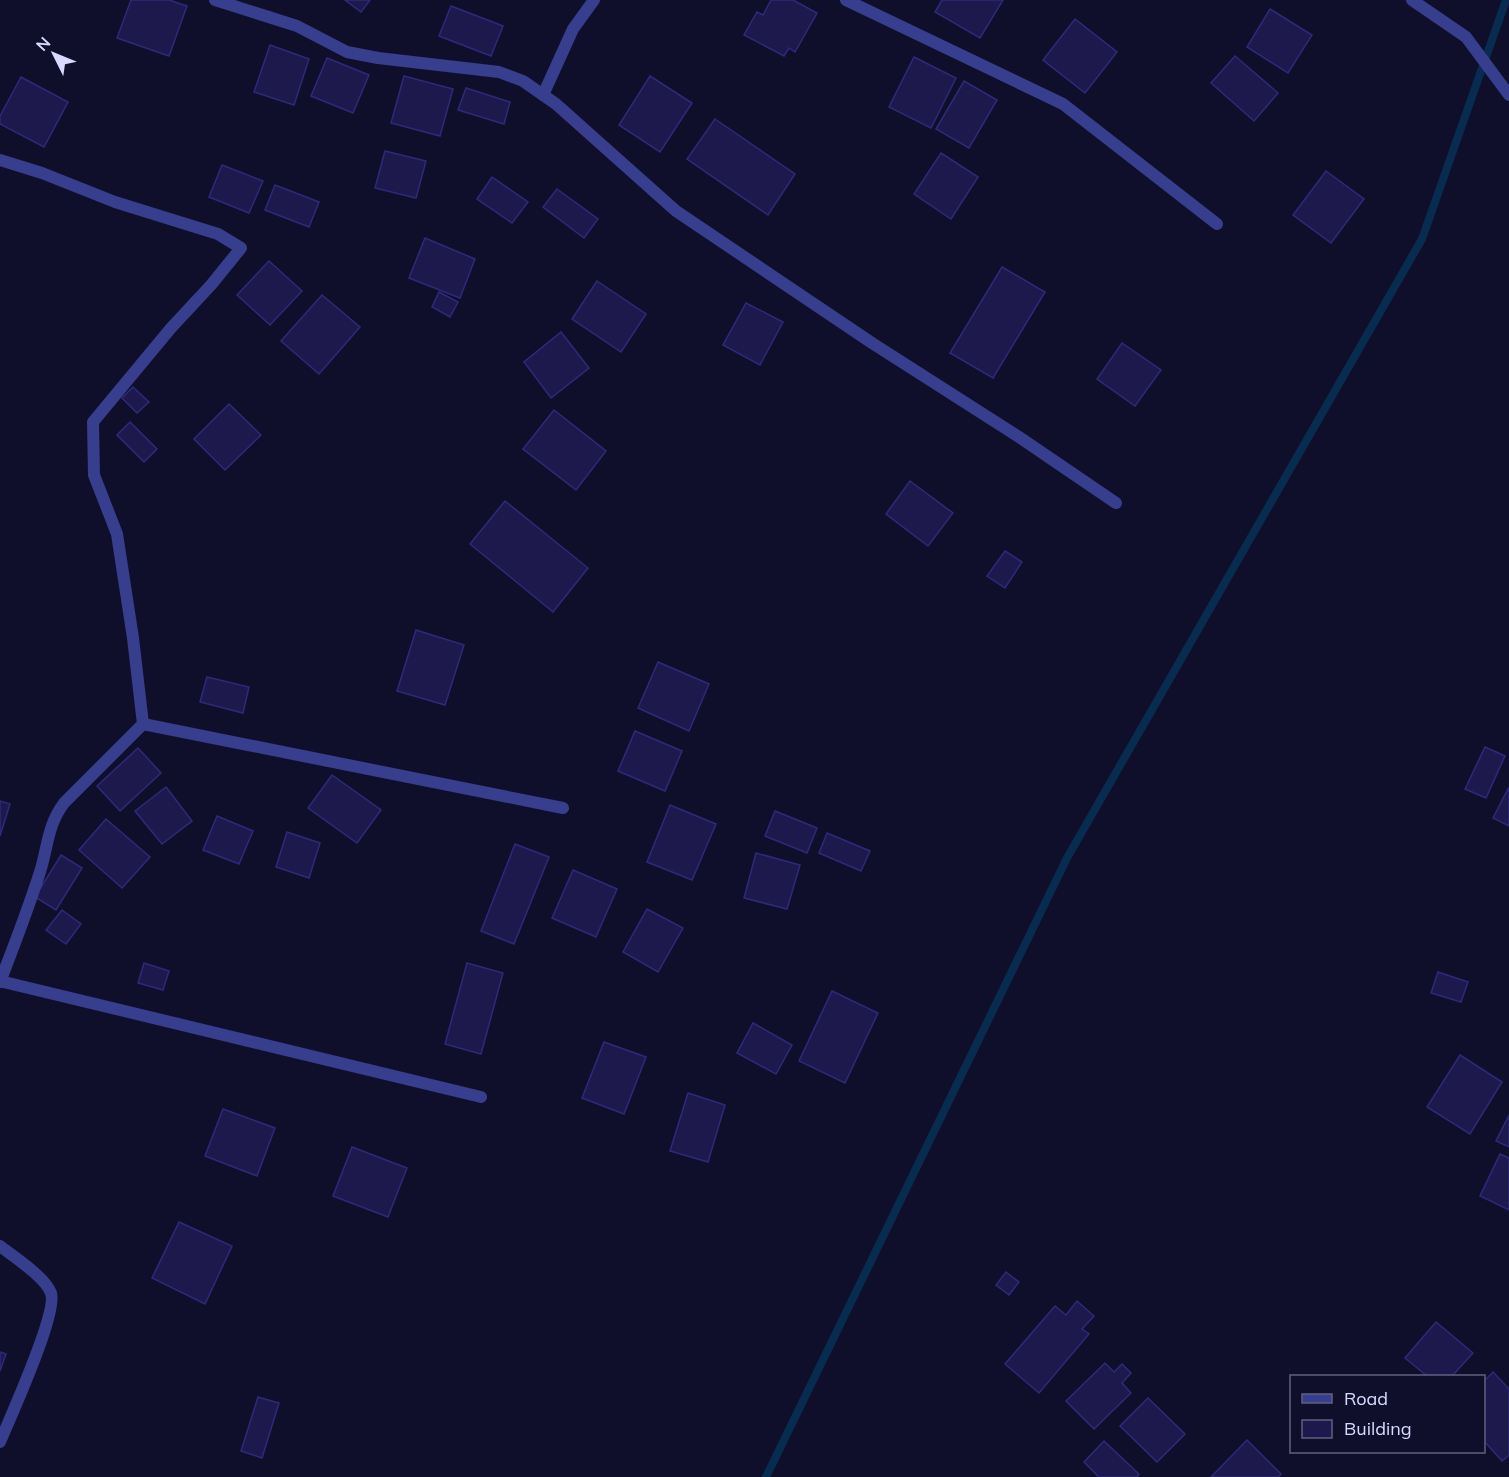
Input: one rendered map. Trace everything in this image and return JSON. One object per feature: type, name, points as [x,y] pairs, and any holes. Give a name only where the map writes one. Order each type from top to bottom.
[{"type":"street","points":[[215,0],[297,26],[347,52],[378,58],[499,72],[523,81],[556,104],[676,211],[872,343],[1019,436],[1116,503]]},
{"type":"street","points":[[543,95],[573,29],[594,0]]},
{"type":"street","points":[[846,0],[1063,104],[1217,224]]},
{"type":"street","points":[[1412,0],[1466,37],[1509,95]]},
{"type":"street","points":[[0,160],[42,173],[115,202],[218,234],[242,248],[171,328],[93,422],[93,475],[117,534],[143,724]]},
{"type":"street","points":[[143,724],[563,808]]},
{"type":"street","points":[[143,724],[64,803],[54,816],[40,870],[0,981],[481,1097]]},
{"type":"street","points":[[0,1246],[46,1284],[53,1302],[28,1377],[0,1442]]},
{"type":"building","points":[[131,0],[169,0],[187,6],[169,56],[117,38]]},
{"type":"building","points":[[345,0],[370,0],[361,12]]},
{"type":"building","points":[[771,0],[793,0],[817,13],[795,52],[789,48],[784,56],[744,35],[757,12],[763,15]]},
{"type":"building","points":[[942,0],[1003,0],[980,38],[935,12]]},
{"type":"building","points":[[451,6],[503,26],[491,56],[439,36]]},
{"type":"building","points":[[1270,9],[1312,35],[1288,73],[1247,47]]},
{"type":"building","points":[[1075,19],[1117,52],[1085,93],[1043,60]]},
{"type":"building","points":[[270,45],[309,59],[294,105],[254,92]]},
{"type":"building","points":[[1235,56],[1278,93],[1254,121],[1211,83]]},
{"type":"building","points":[[914,57],[956,78],[931,128],[889,107]]},
{"type":"building","points":[[327,58],[369,75],[353,113],[311,96]]},
{"type":"building","points":[[404,76],[453,89],[440,136],[391,123]]},
{"type":"building","points":[[650,76],[692,103],[660,152],[619,125]]},
{"type":"building","points":[[21,77],[68,102],[44,147],[0,124],[0,116]]},
{"type":"building","points":[[964,81],[997,100],[969,148],[936,129]]},
{"type":"building","points":[[466,88],[510,102],[504,124],[458,110]]},
{"type":"building","points":[[715,119],[795,174],[768,215],[687,159]]},
{"type":"building","points":[[385,151],[426,161],[416,198],[375,188]]},
{"type":"building","points":[[941,153],[978,177],[951,219],[914,194]]},
{"type":"building","points":[[222,165],[263,181],[249,213],[209,197]]},
{"type":"building","points":[[1326,171],[1364,199],[1331,243],[1293,215]]},
{"type":"building","points":[[492,177],[528,202],[512,223],[477,199]]},
{"type":"building","points":[[275,185],[319,202],[309,227],[265,210]]},
{"type":"building","points":[[557,189],[598,219],[584,238],[543,207]]},
{"type":"building","points":[[425,238],[475,259],[460,298],[409,278]]},
{"type":"building","points":[[269,261],[302,291],[270,325],[237,295]]},
{"type":"building","points":[[1002,267],[1045,292],[993,378],[950,353]]},
{"type":"building","points":[[597,281],[646,314],[621,352],[572,319]]},
{"type":"building","points":[[439,292],[458,302],[450,317],[432,307]]},
{"type":"building","points":[[322,295],[360,327],[319,374],[281,341]]},
{"type":"building","points":[[746,303],[783,322],[760,365],[723,345]]},
{"type":"building","points":[[561,332],[589,368],[551,398],[524,362]]},
{"type":"building","points":[[1122,343],[1161,370],[1135,406],[1097,379]]},
{"type":"building","points":[[133,387],[149,402],[137,413],[122,398]]},
{"type":"building","points":[[229,404],[261,435],[225,470],[194,439]]},
{"type":"building","points":[[554,410],[606,451],[576,490],[523,449]]},
{"type":"building","points":[[130,422],[157,449],[144,462],[117,435]]},
{"type":"building","points":[[910,481],[953,513],[928,546],[886,514]]},
{"type":"building","points":[[505,501],[588,568],[553,612],[470,544]]},
{"type":"building","points":[[1005,551],[1022,562],[1005,588],[987,576]]},
{"type":"building","points":[[416,630],[464,645],[445,705],[397,691]]},
{"type":"building","points":[[658,662],[709,684],[689,731],[638,708]]},
{"type":"building","points":[[207,677],[249,687],[243,713],[200,702]]},
{"type":"building","points":[[635,731],[682,751],[665,791],[618,771]]},
{"type":"building","points":[[1485,747],[1505,756],[1486,798],[1465,789]]},
{"type":"building","points":[[138,748],[161,773],[120,811],[97,786]]},
{"type":"building","points":[[332,775],[381,810],[357,843],[308,808]]},
{"type":"building","points":[[166,787],[192,821],[162,844],[135,811]]},
{"type":"building","points":[[1509,787],[1509,826],[1493,818]]},
{"type":"building","points":[[0,801],[10,804],[0,836]]},
{"type":"building","points":[[670,805],[716,824],[692,880],[647,862]]},
{"type":"building","points":[[775,811],[817,828],[807,853],[765,836]]},
{"type":"building","points":[[217,816],[253,831],[239,864],[203,850]]},
{"type":"building","points":[[106,819],[150,857],[122,888],[79,850]]},
{"type":"building","points":[[287,832],[320,843],[309,878],[276,867]]},
{"type":"building","points":[[827,833],[870,851],[861,871],[819,853]]},
{"type":"building","points":[[515,844],[549,857],[514,944],[481,931]]},
{"type":"building","points":[[756,853],[800,865],[787,909],[744,898]]},
{"type":"building","points":[[61,855],[82,868],[56,910],[35,897]]},
{"type":"building","points":[[573,870],[617,889],[596,937],[552,918]]},
{"type":"building","points":[[647,909],[683,928],[658,972],[623,952]]},
{"type":"building","points":[[62,910],[81,924],[66,944],[46,930]]},
{"type":"building","points":[[144,963],[169,971],[163,990],[138,983]]},
{"type":"building","points":[[467,963],[503,973],[481,1054],[445,1044]]},
{"type":"building","points":[[1438,972],[1468,982],[1461,1002],[1431,993]]},
{"type":"building","points":[[832,991],[878,1013],[845,1083],[799,1061]]},
{"type":"building","points":[[753,1023],[792,1045],[776,1074],[737,1053]]},
{"type":"building","points":[[604,1042],[646,1057],[624,1114],[582,1098]]},
{"type":"building","points":[[1460,1055],[1502,1082],[1470,1134],[1427,1107]]},
{"type":"building","points":[[688,1093],[725,1105],[708,1162],[670,1151]]},
{"type":"building","points":[[223,1109],[275,1128],[257,1176],[205,1156]]},
{"type":"building","points":[[1509,1115],[1509,1147],[1496,1141]]},
{"type":"building","points":[[352,1147],[407,1168],[388,1217],[333,1196]]},
{"type":"building","points":[[1500,1154],[1509,1158],[1509,1210],[1480,1196]]},
{"type":"building","points":[[179,1222],[232,1246],[205,1304],[152,1278]]},
{"type":"building","points":[[1006,1272],[1019,1282],[1009,1295],[996,1285]]},
{"type":"building","points":[[1077,1301],[1094,1316],[1082,1329],[1089,1334],[1039,1393],[1005,1364],[1055,1306],[1066,1315]]},
{"type":"building","points":[[1436,1322],[1473,1353],[1453,1375],[1426,1375],[1405,1358]]},
{"type":"building","points":[[0,1352],[6,1354],[0,1371]]},
{"type":"building","points":[[1105,1363],[1114,1372],[1122,1364],[1131,1373],[1122,1383],[1131,1393],[1094,1429],[1066,1401]]},
{"type":"building","points":[[1493,1372],[1509,1389],[1509,1455],[1502,1461],[1485,1442],[1485,1380]]},
{"type":"building","points":[[258,1397],[279,1403],[262,1458],[241,1451]]},
{"type":"building","points":[[1148,1398],[1185,1434],[1157,1462],[1120,1426]]},
{"type":"building","points":[[1247,1440],[1281,1474],[1278,1477],[1211,1477]]},
{"type":"building","points":[[1104,1441],[1139,1474],[1137,1477],[1099,1477],[1084,1462]]},
{"type":"waterway","points":[[766,1477],[1067,858],[1422,239],[1506,0]]}]
